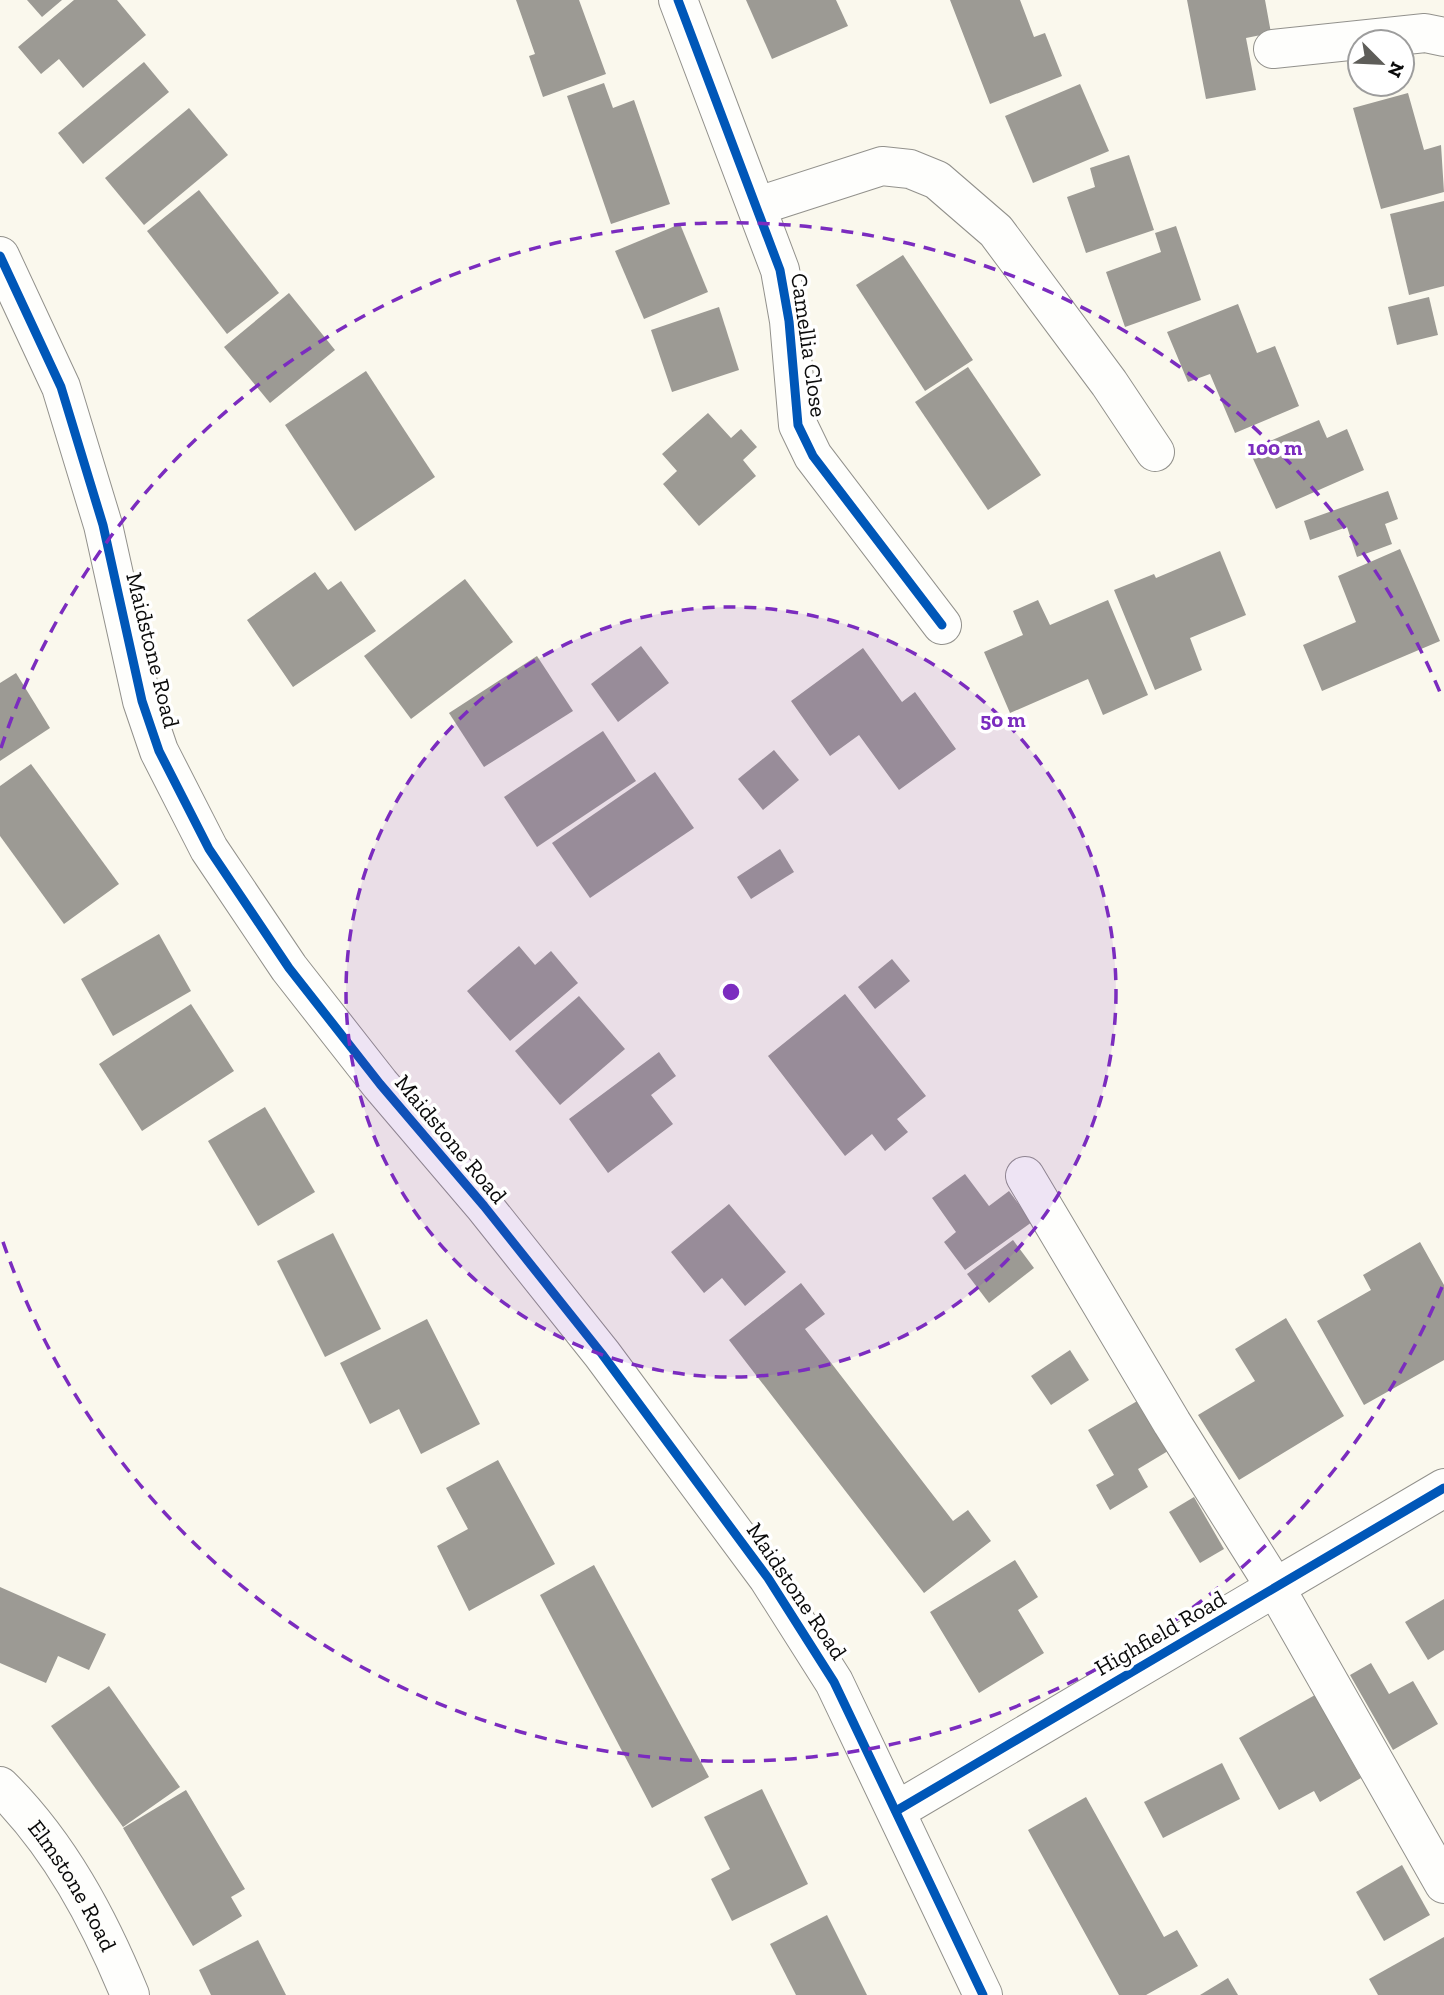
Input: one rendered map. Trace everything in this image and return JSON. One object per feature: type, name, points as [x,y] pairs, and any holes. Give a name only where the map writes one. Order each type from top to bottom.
[{"type":"street","name":"Camellia Close","points":[[678,0],[780,270],[787,308],[798,425],[813,456],[942,625]]},
{"type":"street","points":[[1273,49],[1425,33],[1444,37]]},
{"type":"street","points":[[758,206],[882,166],[910,169],[937,180],[996,232],[1109,383],[1155,452]]},
{"type":"street","name":"Maidstone Road","points":[[0,256],[61,387],[103,525],[142,701],[159,751],[209,849],[289,968],[380,1084],[484,1206],[602,1354],[761,1568],[834,1682],[983,1995]]},
{"type":"street","points":[[1025,1176],[1172,1423],[1275,1587],[1444,1884]]},
{"type":"street","name":"Highfield Road","points":[[896,1811],[1444,1488]]},
{"type":"street","name":"Elmstone Road","points":[[0,1786],[27,1813],[58,1854],[130,1995]]},
{"type":"building","points":[[27,0],[62,0],[42,17]]},
{"type":"building","points":[[74,0],[117,0],[146,35],[83,88],[59,59],[41,74],[18,47]]},
{"type":"building","points":[[516,0],[579,0],[606,74],[543,97],[529,56],[535,54]]},
{"type":"building","points":[[746,0],[836,0],[848,26],[772,59]]},
{"type":"building","points":[[950,0],[1020,0],[1034,37],[1045,33],[1062,76],[990,104]]},
{"type":"building","points":[[1187,0],[1265,0],[1271,33],[1246,38],[1256,90],[1206,99]]},
{"type":"building","points":[[144,62],[169,92],[83,164],[58,133]]},
{"type":"building","points":[[604,83],[613,108],[634,100],[670,204],[611,224],[567,96]]},
{"type":"building","points":[[1080,84],[1109,151],[1033,183],[1005,116]]},
{"type":"building","points":[[1390,98],[1409,98],[1424,150],[1441,145],[1444,192],[1381,209],[1353,108]]},
{"type":"building","points":[[189,108],[228,155],[144,225],[105,178]]},
{"type":"building","points":[[1129,155],[1154,230],[1086,253],[1067,197],[1095,187],[1090,168]]},
{"type":"building","points":[[199,190],[279,293],[227,334],[147,231]]},
{"type":"building","points":[[1444,201],[1444,286],[1409,295],[1390,214]]},
{"type":"building","points":[[680,224],[708,292],[644,319],[615,251]]},
{"type":"building","points":[[1176,226],[1201,300],[1125,327],[1106,272],[1161,252],[1155,233]]},
{"type":"building","points":[[903,255],[973,360],[925,391],[856,285]]},
{"type":"building","points":[[289,293],[335,350],[270,403],[224,347]]},
{"type":"building","points":[[1429,297],[1438,335],[1397,345],[1388,307]]},
{"type":"building","points":[[1238,304],[1257,353],[1275,346],[1299,406],[1235,433],[1210,374],[1188,382],[1167,332]]},
{"type":"building","points":[[719,307],[739,370],[672,392],[651,330]]},
{"type":"building","points":[[968,367],[1041,475],[988,510],[915,402]]},
{"type":"building","points":[[366,371],[435,477],[355,531],[285,425]]},
{"type":"building","points":[[708,413],[731,438],[741,429],[757,447],[743,460],[756,476],[699,526],[663,484],[677,471],[662,454]]},
{"type":"building","points":[[1319,420],[1327,438],[1347,429],[1364,470],[1276,509],[1249,450]]},
{"type":"building","points":[[1388,491],[1398,519],[1385,524],[1392,544],[1357,557],[1347,527],[1310,540],[1304,521]]},
{"type":"building","points":[[1400,549],[1440,641],[1322,691],[1303,645],[1356,622],[1338,576]]},
{"type":"building","points":[[1220,551],[1246,615],[1190,638],[1202,670],[1155,690],[1114,590],[1154,574],[1156,578]]},
{"type":"building","points":[[315,572],[328,590],[341,581],[376,631],[293,687],[247,620]]},
{"type":"building","points":[[465,579],[513,642],[411,719],[364,656]]},
{"type":"building","points":[[1038,600],[1050,625],[1108,600],[1148,695],[1103,715],[1088,679],[1010,713],[984,652],[1023,635],[1013,611]]},
{"type":"building","points":[[641,646],[669,683],[618,722],[591,684]]},
{"type":"building","points":[[863,648],[902,702],[915,692],[956,749],[899,790],[859,735],[830,756],[791,701]]},
{"type":"building","points":[[537,656],[573,711],[484,767],[449,713]]},
{"type":"building","points":[[16,673],[50,728],[0,761],[0,683]]},
{"type":"building","points":[[603,731],[636,781],[537,847],[504,797]]},
{"type":"building","points":[[774,750],[799,780],[763,810],[738,779]]},
{"type":"building","points":[[31,764],[119,884],[64,924],[0,836],[0,786]]},
{"type":"building","points":[[655,772],[694,828],[590,898],[552,843]]},
{"type":"building","points":[[780,849],[794,872],[751,899],[737,877]]},
{"type":"building","points":[[159,934],[191,991],[113,1036],[81,979]]},
{"type":"building","points":[[519,946],[535,965],[551,951],[578,983],[510,1041],[467,991]]},
{"type":"building","points":[[892,959],[910,981],[875,1009],[858,987]]},
{"type":"building","points":[[845,994],[926,1096],[897,1119],[908,1132],[885,1151],[872,1134],[845,1156],[768,1056]]},
{"type":"building","points":[[579,996],[625,1049],[560,1105],[515,1051]]},
{"type":"building","points":[[191,1004],[234,1071],[142,1131],[99,1064]]},
{"type":"building","points":[[659,1052],[676,1076],[651,1095],[673,1124],[608,1173],[569,1119]]},
{"type":"building","points":[[265,1107],[315,1192],[258,1226],[208,1141]]},
{"type":"building","points":[[965,1174],[989,1206],[1009,1191],[1032,1222],[965,1270],[944,1242],[956,1232],[932,1198]]},
{"type":"building","points":[[729,1204],[786,1272],[745,1306],[722,1278],[704,1293],[671,1252]]},
{"type":"building","points":[[333,1233],[381,1329],[325,1357],[277,1261]]},
{"type":"building","points":[[1013,1240],[1034,1268],[989,1303],[967,1274]]},
{"type":"building","points":[[1420,1242],[1444,1285],[1444,1360],[1364,1405],[1317,1321],[1371,1290],[1363,1275]]},
{"type":"building","points":[[801,1283],[825,1314],[805,1329],[953,1521],[968,1510],[991,1541],[924,1593],[729,1340]]},
{"type":"building","points":[[1286,1318],[1344,1416],[1239,1480],[1198,1415],[1255,1381],[1235,1349]]},
{"type":"building","points":[[427,1319],[480,1424],[421,1454],[399,1409],[370,1424],[340,1363]]},
{"type":"building","points":[[1070,1350],[1089,1380],[1051,1405],[1031,1376]]},
{"type":"building","points":[[1139,1400],[1168,1451],[1138,1469],[1148,1487],[1110,1510],[1096,1485],[1114,1475],[1088,1430]]},
{"type":"building","points":[[498,1460],[555,1564],[469,1611],[437,1546],[468,1529],[446,1488]]},
{"type":"building","points":[[1194,1497],[1224,1549],[1200,1563],[1169,1512]]},
{"type":"building","points":[[1015,1560],[1038,1597],[1018,1610],[1044,1653],[979,1693],[930,1612]]},
{"type":"building","points":[[594,1565],[709,1777],[652,1808],[540,1595]]},
{"type":"building","points":[[0,1587],[106,1634],[89,1670],[58,1656],[46,1683],[0,1663]]},
{"type":"building","points":[[1444,1599],[1444,1650],[1428,1660],[1405,1622]]},
{"type":"building","points":[[1371,1663],[1389,1694],[1413,1681],[1438,1724],[1393,1750],[1350,1675]]},
{"type":"building","points":[[109,1686],[180,1787],[123,1827],[51,1726]]},
{"type":"building","points":[[1315,1695],[1361,1778],[1320,1802],[1314,1791],[1279,1810],[1239,1738]]},
{"type":"building","points":[[1222,1763],[1240,1799],[1163,1838],[1144,1802]]},
{"type":"building","points":[[762,1789],[808,1884],[732,1921],[711,1879],[730,1869],[704,1817]]},
{"type":"building","points":[[186,1790],[245,1889],[231,1897],[242,1916],[193,1946],[123,1828]]},
{"type":"building","points":[[1086,1797],[1164,1937],[1177,1930],[1198,1966],[1146,1995],[1119,1995],[1028,1830]]},
{"type":"building","points":[[1402,1865],[1430,1915],[1384,1941],[1356,1892]]},
{"type":"building","points":[[827,1915],[867,1995],[796,1995],[770,1944]]},
{"type":"building","points":[[1444,1937],[1444,1995],[1378,1995],[1369,1979]]},
{"type":"building","points":[[258,1940],[286,1995],[211,1995],[199,1970]]},
{"type":"building","points":[[1228,1978],[1238,1995],[1200,1995]]},
{"type":"cycle path","points":[[678,0],[780,270],[789,321],[798,425],[813,456],[942,625]]},
{"type":"cycle path","points":[[0,256],[61,387],[103,525],[142,701],[159,751],[209,849],[289,968],[380,1084],[484,1206],[602,1354],[768,1578],[834,1682],[983,1995]]},
{"type":"cycle path","points":[[896,1811],[1444,1488]]}]
